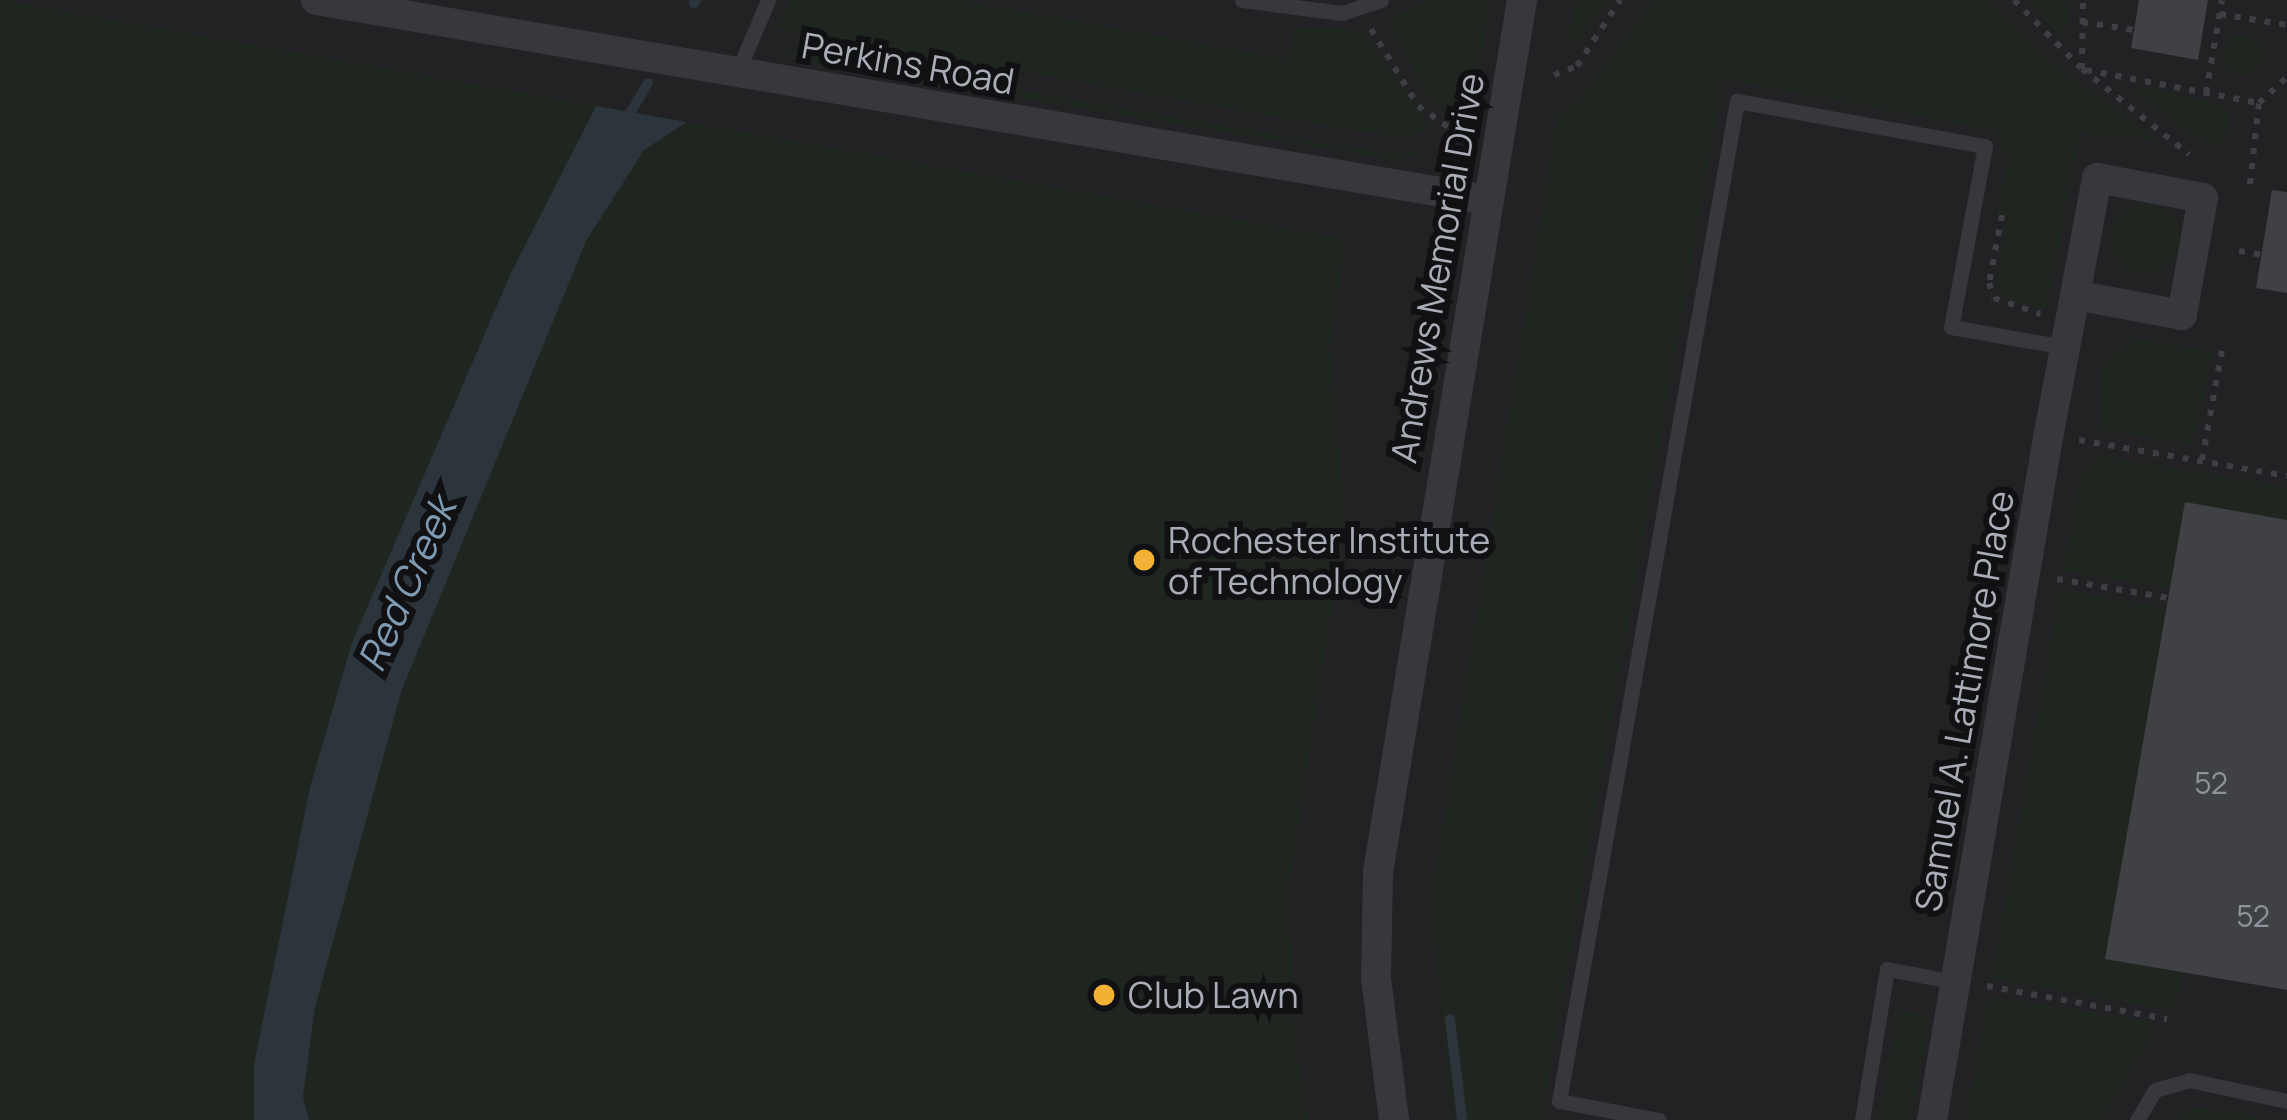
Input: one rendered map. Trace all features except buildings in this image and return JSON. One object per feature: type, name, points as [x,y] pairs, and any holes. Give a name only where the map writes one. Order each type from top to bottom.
[{"type":"street","name":"Perkins Road","points":[[316,0],[1486,200]]},
{"type":"street","name":"Andrews Memorial Drive","points":[[1394,1120],[1376,978],[1378,872],[1522,0]]},
{"type":"street","name":"Samuel A. Lattimore Place","points":[[1932,1120],[1970,983],[2065,347],[2097,178],[2203,198],[2182,315],[2075,295]]},
{"type":"lane","points":[[737,73],[767,0]]},
{"type":"lane","points":[[1242,0],[1359,10],[1382,0]]},
{"type":"lane","points":[[1659,1120],[1558,1101],[1737,100],[1985,146],[1951,327],[2065,347]]},
{"type":"lane","points":[[1862,1120],[1887,969],[1970,983]]},
{"type":"lane","points":[[2137,1120],[2156,1090],[2189,1080],[2287,1101]]},
{"type":"path","points":[[1554,75],[1577,66],[1620,0]]},
{"type":"path","points":[[2014,0],[2082,69],[2188,154]]},
{"type":"path","points":[[2082,69],[2083,0]]},
{"type":"path","points":[[2206,93],[2222,0]]},
{"type":"path","points":[[1359,10],[1418,106],[1451,129]]},
{"type":"path","points":[[2220,14],[2287,25]]},
{"type":"path","points":[[2082,22],[2134,30]]},
{"type":"path","points":[[2082,69],[2259,103]]},
{"type":"path","points":[[2250,184],[2259,103],[2287,76]]},
{"type":"path","points":[[2002,215],[1989,283],[2008,308],[2040,314]]},
{"type":"path","points":[[2239,251],[2261,255]]},
{"type":"path","points":[[2201,461],[2223,345]]},
{"type":"path","points":[[2079,440],[2287,476]]},
{"type":"path","points":[[2053,579],[2168,598]]},
{"type":"path","points":[[1970,983],[2167,1019]]},
{"type":"shaded area","name":"Rochester Institute of Technology","points":[[0,0],[2287,0],[2287,1120],[0,1120]]},
{"type":"shaded area","points":[[0,0],[1346,239],[1330,346],[1345,522],[1289,887],[1294,1035],[1308,1120],[0,1120]]},
{"type":"shaded area","points":[[790,0],[958,0],[1288,59],[1295,27],[1363,30],[1432,128],[1406,136],[1357,131],[775,28]]},
{"type":"shaded area","points":[[1427,0],[1490,0],[1470,125],[1430,101],[1392,30],[1393,18]]},
{"type":"shaded area","points":[[1575,0],[1609,0],[1580,41],[1568,39]]},
{"type":"shaded area","points":[[1654,0],[1987,0],[2063,72],[2160,140],[2080,133],[2047,309],[2010,302],[1995,286],[2007,217],[1996,214],[2007,159],[1994,130],[1723,79],[1541,1120],[1451,1120],[1430,900],[1557,114],[1578,101]]},
{"type":"shaded area","points":[[2026,0],[2070,0],[2065,41]]},
{"type":"shaded area","points":[[2243,35],[2257,41],[2263,55],[2257,69],[2243,75],[2229,69],[2223,55],[2229,41]]},
{"type":"shaded area","points":[[777,48],[1342,146],[1404,153],[1454,146],[1395,160],[795,61]]},
{"type":"shaded area","points":[[2140,85],[2225,106],[2230,130],[2223,143],[2213,146],[2187,132],[2133,90]]},
{"type":"shaded area","points":[[2145,204],[2170,214],[2180,239],[2170,264],[2145,274],[2120,264],[2110,239],[2120,214]]},
{"type":"shaded area","points":[[2133,338],[2213,352],[2193,444],[2100,430],[2100,369]]},
{"type":"shaded area","points":[[2101,456],[2287,487],[2287,520],[2185,503],[2169,589],[2063,570],[2079,474]]},
{"type":"shaded area","points":[[2059,590],[2166,608],[2105,958],[2182,972],[2175,1011],[1991,978]]},
{"type":"shaded area","points":[[1988,996],[2153,1022],[2155,1030],[2102,1120],[1965,1120]]},
{"type":"shaded area","points":[[1898,1011],[1930,1015],[1911,1120],[1878,1120]]},
{"type":"shaded area","points":[[2194,1108],[2242,1113],[2265,1120],[2169,1120]]},
{"type":"water","points":[[596,106],[687,122],[644,150],[586,241],[401,692],[315,1007],[303,1096],[309,1120],[254,1120],[254,1065],[310,787],[352,643],[510,275]]},
{"type":"waterway","name":"Red Creek","points":[[626,120],[648,83]]},
{"type":"waterway","points":[[1450,1019],[1462,1120]]},
{"type":"place","name":"Rochester Institute of Technology","points":[[1144,560]]},
{"type":"place","name":"Club Lawn","points":[[1104,995]]}]
